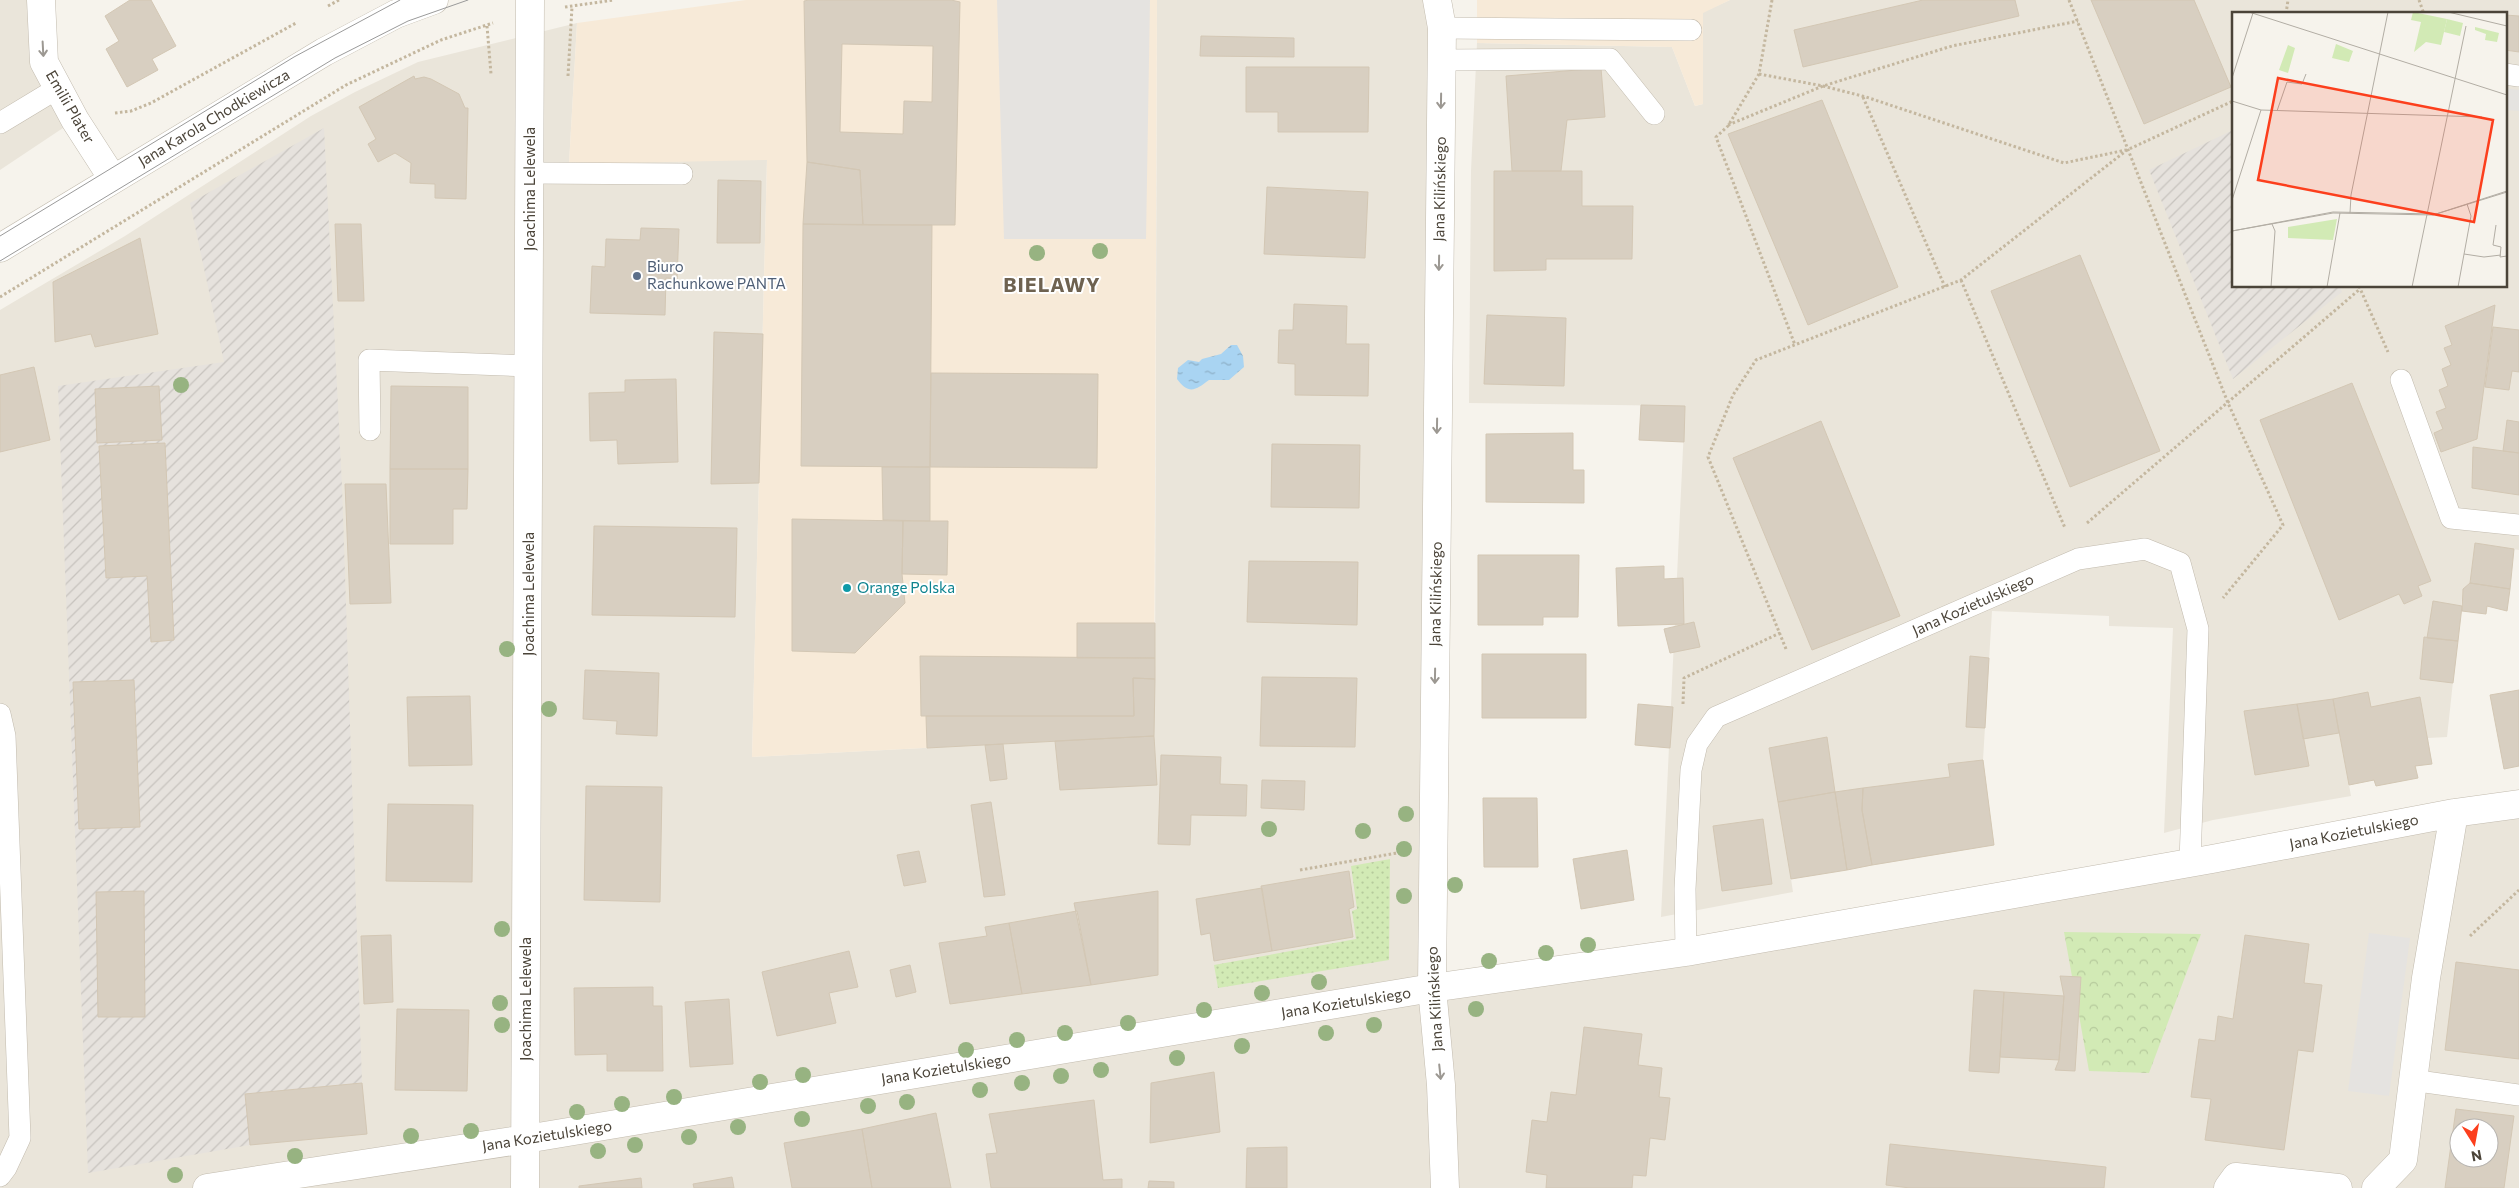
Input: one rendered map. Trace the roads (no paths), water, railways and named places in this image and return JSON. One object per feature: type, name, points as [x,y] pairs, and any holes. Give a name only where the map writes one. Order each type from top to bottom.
[{"type":"street","name":"Emilii Plater","points":[[41,0],[44,62],[113,179]]},
{"type":"street","name":"Jana Karola Chodkiewicza","points":[[0,248],[332,48],[396,14],[434,0]]},
{"type":"street","name":"Joachima Lelewela","points":[[525,1188],[530,366],[530,0]]},
{"type":"street","name":"Jana Kilińskiego","points":[[1437,0],[1442,28],[1432,988],[1441,1085],[1445,1188]]},
{"type":"street","name":"Jana Kozietulskiego","points":[[207,1188],[526,1140],[1432,988],[1686,952],[2454,813],[2519,804]]},
{"type":"street","points":[[2376,1188],[2402,1160],[2411,1080],[2426,978],[2454,813]]},
{"type":"street","points":[[2228,1188],[2236,1177],[2338,1188]]},
{"type":"lane","points":[[1442,28],[1691,30]]},
{"type":"lane","points":[[1441,60],[1610,58],[1654,114]]},
{"type":"lane","points":[[2506,74],[2519,76]]},
{"type":"lane","points":[[0,123],[58,88]]},
{"type":"lane","points":[[530,173],[682,174]]},
{"type":"lane","points":[[370,430],[369,360],[530,366]]},
{"type":"lane","points":[[2401,380],[2451,518],[2519,525]]},
{"type":"lane","name":"Jana Kozietulskiego","points":[[1686,952],[1685,889],[1692,770],[1697,744],[1716,717],[1800,682],[2078,559],[2145,549],[2180,563],[2198,629],[2190,862]]},
{"type":"lane","points":[[0,714],[5,736],[20,1138],[6,1168],[0,1176]]},
{"type":"lane","points":[[2411,1080],[2519,1095]]},
{"type":"water","points":[[1231,345],[1237,345],[1243,356],[1244,367],[1229,380],[1209,380],[1197,388],[1189,389],[1185,388],[1177,379],[1178,368],[1188,360],[1199,362],[1202,359],[1221,354]]},
{"type":"tram line","points":[[0,236],[294,57],[400,0]]},
{"type":"tram line","points":[[0,261],[335,58],[408,21],[468,0]]},
{"type":"place","name":"Biuro Rachunkowe PANTA","points":[[637,276]]},
{"type":"place","name":"Orange Polska","points":[[847,588]]},
{"type":"district","name":"BIELAWY","points":[[1052,285]]}]
